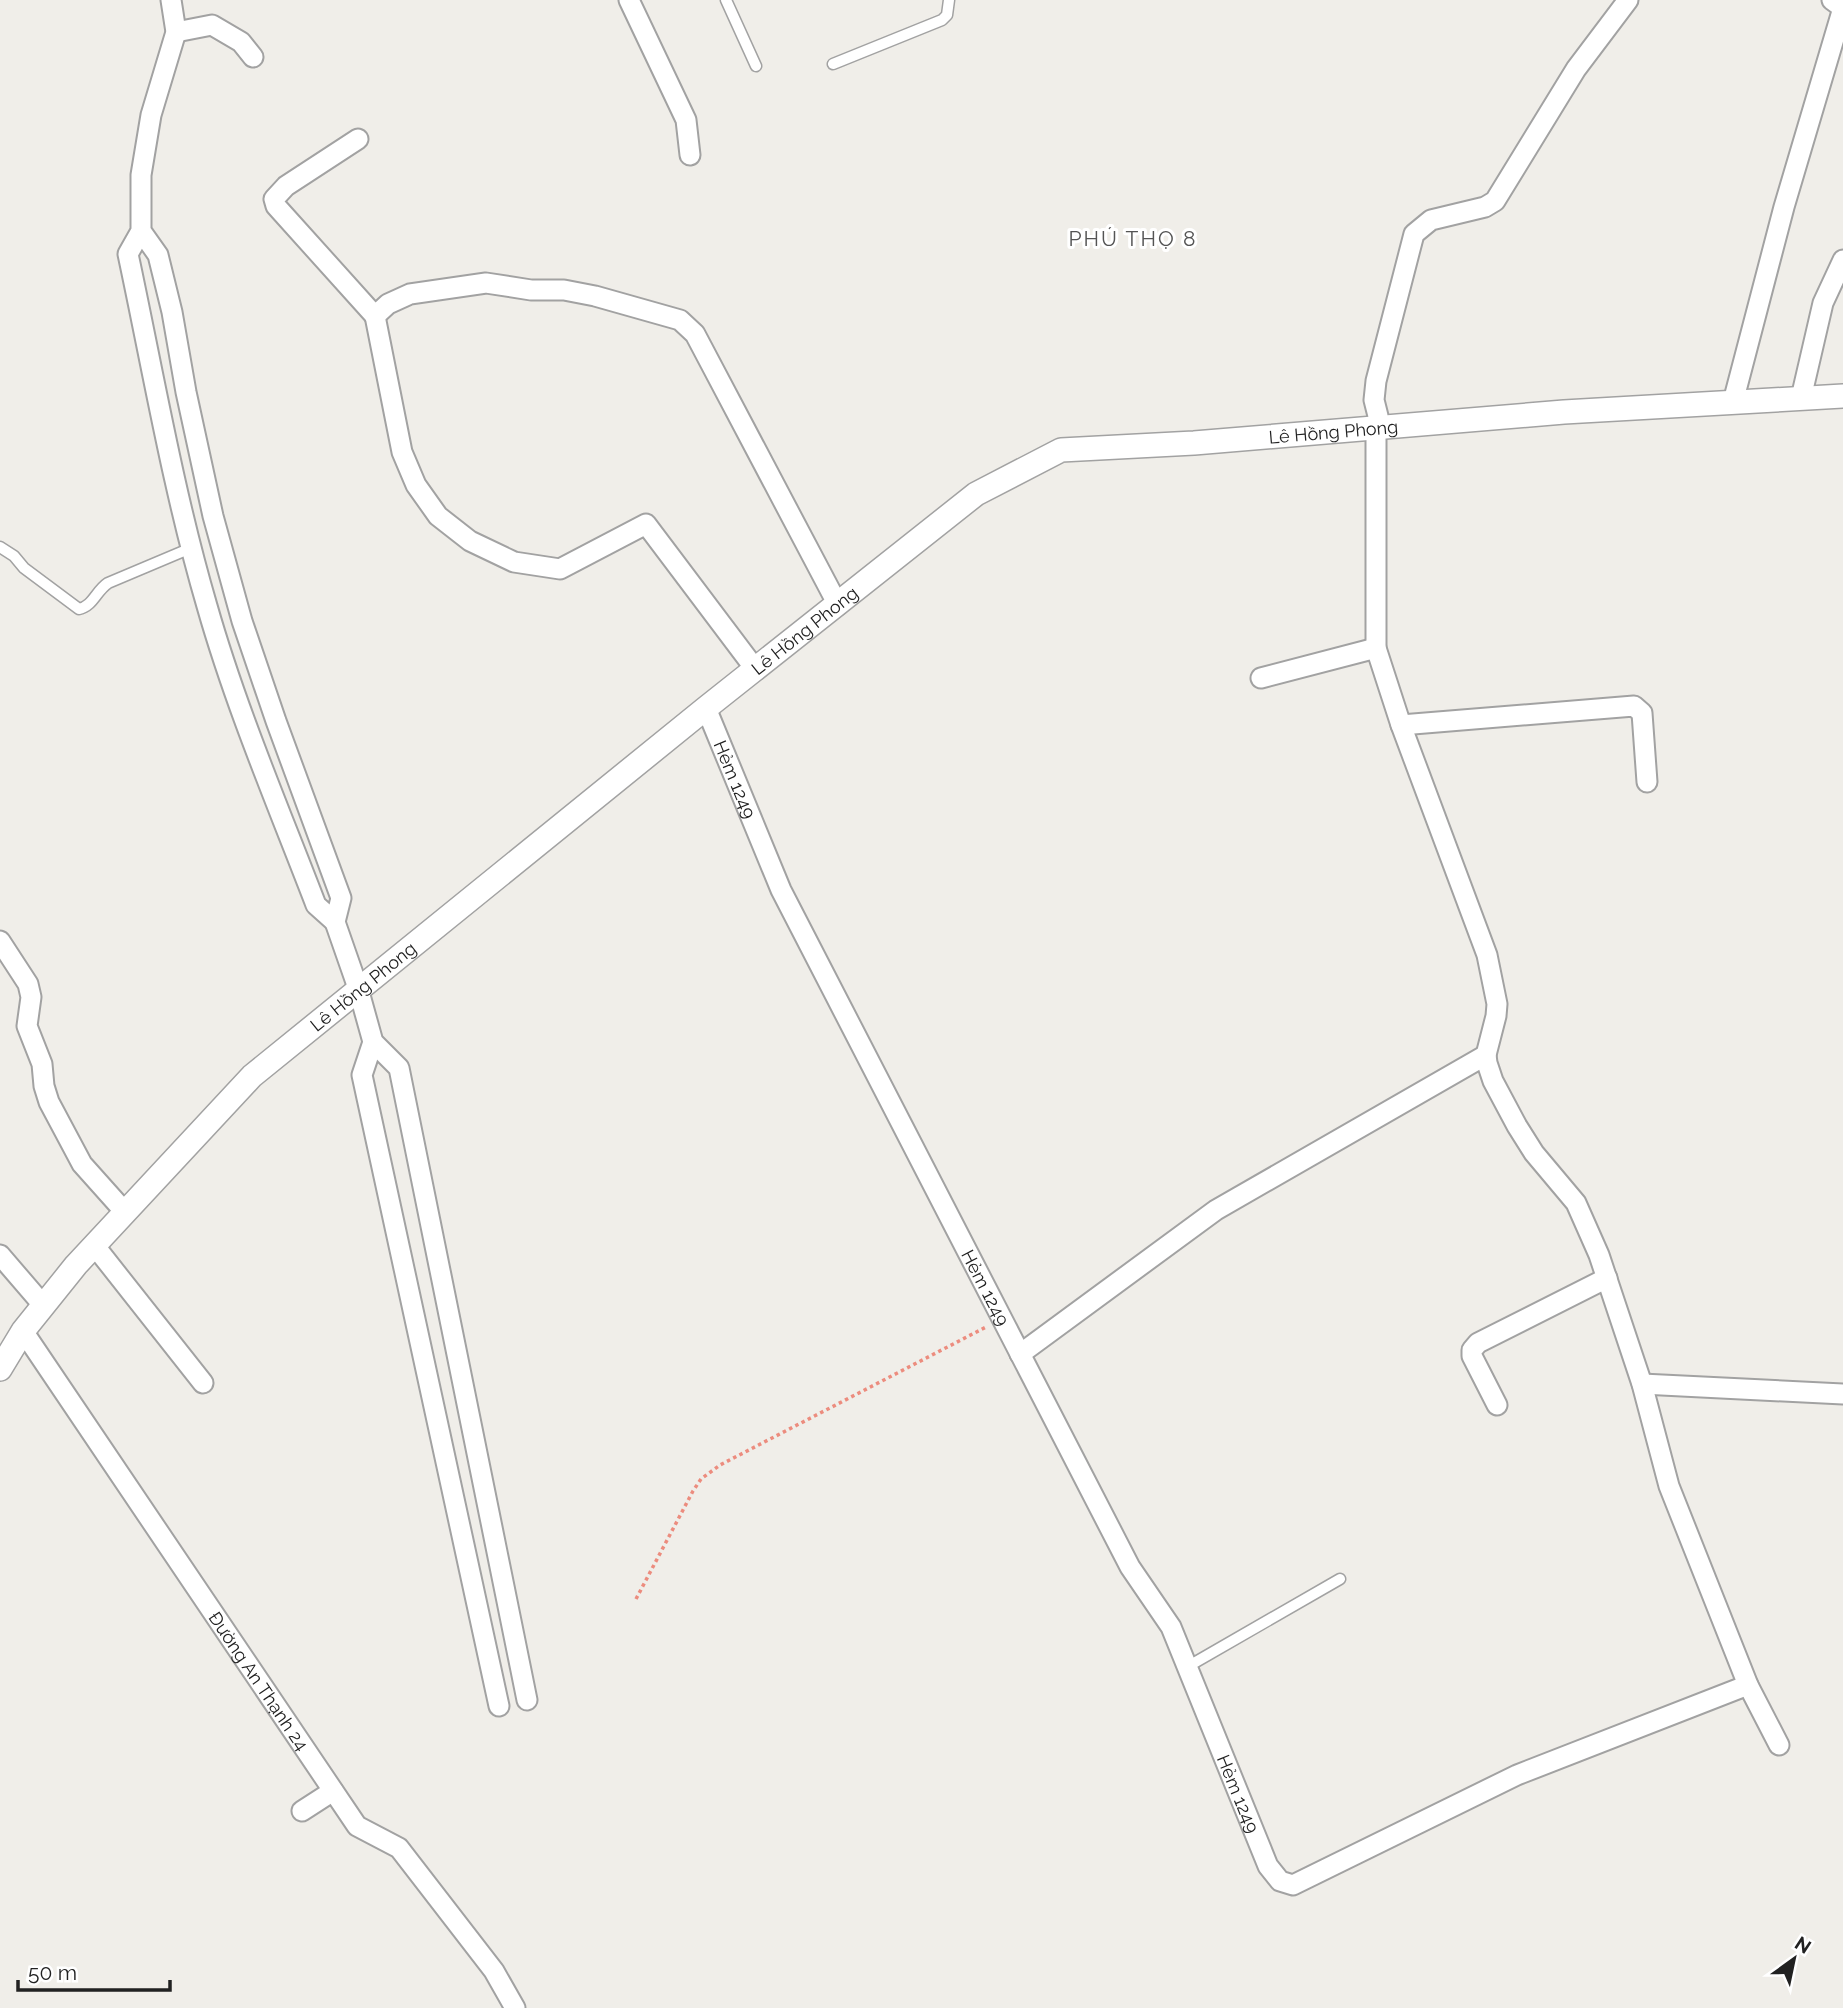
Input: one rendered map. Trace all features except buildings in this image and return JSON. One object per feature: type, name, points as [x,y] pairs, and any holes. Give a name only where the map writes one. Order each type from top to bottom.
[{"type":"street","points":[[171,0],[176,33],[149,127],[141,175],[141,231],[128,254],[179,503],[207,608],[241,708],[316,905],[335,922],[373,1042],[399,1068],[527,1700]]},
{"type":"street","points":[[629,0],[686,120],[690,155]]},
{"type":"street","points":[[1628,0],[1576,69],[1495,201],[1485,207],[1431,220],[1414,234],[1376,381],[1374,400],[1378,416],[1376,648],[1401,725],[1487,955],[1497,1004],[1486,1055],[1493,1081],[1534,1153],[1576,1203],[1607,1278],[1642,1384],[1669,1486],[1748,1685],[1779,1745]]},
{"type":"street","points":[[1733,402],[1784,207],[1843,8],[1832,0]]},
{"type":"street","points":[[176,33],[212,24],[241,42],[253,57]]},
{"type":"street","points":[[358,139],[278,192],[274,199],[275,206],[375,316],[402,453],[416,485],[438,516],[470,541],[514,562],[560,569],[646,524],[756,670]]},
{"type":"street","points":[[141,231],[158,255],[219,538],[242,621],[341,898],[335,922]]},
{"type":"street","points":[[1801,398],[1823,303],[1843,260]]},
{"type":"street","points":[[375,316],[388,304],[410,294],[486,284],[531,290],[564,290],[680,320],[695,334],[838,605]]},
{"type":"street","name":"Lê Hồng Phong","points":[[0,1370],[23,1331],[43,1305],[124,1210],[252,1076],[706,708],[976,494],[1062,450],[1194,443],[1564,412],[1843,396]]},
{"type":"street","points":[[191,548],[219,538]]},
{"type":"street","points":[[1261,678],[1376,648]]},
{"type":"street","points":[[1401,725],[1634,706],[1642,713],[1647,782]]},
{"type":"street","name":"Hẻm 1249","points":[[706,708],[781,890],[1130,1567],[1171,1627],[1268,1866],[1280,1881],[1293,1885],[1517,1775],[1748,1685]]},
{"type":"street","points":[[0,941],[28,984],[31,997],[27,1027],[43,1064],[44,1086],[49,1102],[82,1164],[124,1210]]},
{"type":"street","points":[[373,1042],[362,1075],[499,1706]]},
{"type":"street","points":[[1020,1354],[1216,1210],[1486,1055]]},
{"type":"street","points":[[94,1245],[203,1383]]},
{"type":"street","points":[[0,1255],[43,1305]]},
{"type":"street","points":[[1497,1405],[1472,1356],[1472,1350],[1478,1343],[1607,1278]]},
{"type":"street","name":"Đường An Thạnh 24","points":[[23,1331],[357,1826],[399,1848],[494,1970],[515,2008]]},
{"type":"street","points":[[1642,1384],[1843,1394]]},
{"type":"street","points":[[436,1416],[468,1407]]},
{"type":"street","points":[[302,1811],[333,1791]]},
{"type":"lane","points":[[726,0],[756,66]]},
{"type":"lane","points":[[834,64],[942,20],[947,15],[949,0]]},
{"type":"lane","points":[[0,547],[14,556],[24,569],[79,609],[87,606],[108,583],[191,548]]},
{"type":"lane","points":[[1187,1667],[1340,1579]]},
{"type":"path","points":[[636,1599],[693,1491],[702,1479],[720,1465],[1002,1318]]},
{"type":"district","name":"PHÚ THỌ 8","points":[[1133,238]]}]
